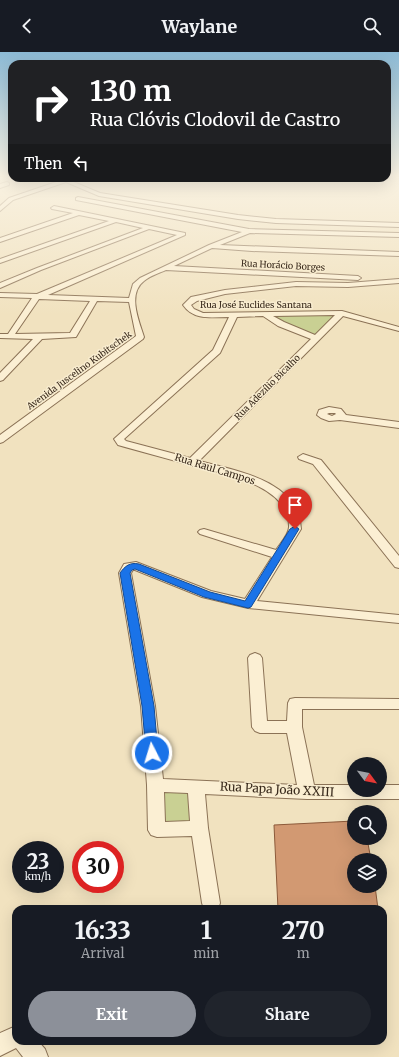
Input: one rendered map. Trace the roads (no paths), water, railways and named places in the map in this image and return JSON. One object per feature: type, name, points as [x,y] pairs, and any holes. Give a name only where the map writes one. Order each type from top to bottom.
[{"type":"street","points":[[1,240],[53,222]]},
{"type":"street","points":[[0,261],[111,222]]},
{"type":"street","points":[[10,336],[37,297],[183,235],[176,232],[119,222]]},
{"type":"street","points":[[176,232],[200,222],[249,231],[399,235]]},
{"type":"street","points":[[284,232],[286,222]]},
{"type":"street","points":[[311,222],[399,225]]},
{"type":"street","points":[[0,286],[39,269],[148,227]]},
{"type":"street","points":[[0,295],[132,300],[136,284],[142,279],[211,246],[249,231]]},
{"type":"street","points":[[211,246],[245,249],[399,254]]},
{"type":"street","name":"Rua Horácio Borges","points":[[166,268],[338,276],[362,281]]},
{"type":"street","points":[[338,276],[347,281],[340,285]]},
{"type":"street","name":"Rua José Euclides Santana","points":[[399,281],[362,281],[340,285],[303,283],[278,288],[225,292],[194,299],[187,305],[195,314],[202,315],[342,313],[399,328]]},
{"type":"street","points":[[0,336],[40,337],[73,335],[94,298]]},
{"type":"street","name":"Avenida Juscelino Kubitschek","points":[[0,440],[140,337],[132,300]]},
{"type":"street","name":"Rua Adezílio Bicalho","points":[[192,462],[342,313]]},
{"type":"street","points":[[264,314],[281,324],[317,338]]},
{"type":"street","name":"Rua Raul Campos","points":[[234,315],[218,351],[119,439],[122,443],[251,478],[270,488],[289,505],[296,520],[295,529],[248,604]]},
{"type":"street","points":[[0,378],[40,337]]},
{"type":"street","points":[[340,417],[399,425]]},
{"type":"street","points":[[303,457],[317,462],[399,564]]},
{"type":"street","points":[[204,532],[278,555]]},
{"type":"street","points":[[198,828],[157,830],[155,785],[148,706],[125,573],[128,567],[136,566],[207,594],[248,604],[399,619]]},
{"type":"street","points":[[255,658],[260,727],[294,727]]},
{"type":"street","points":[[307,792],[294,727],[295,703],[399,704]]},
{"type":"street","name":"Rua Papa João XXIII","points":[[155,785],[307,792],[399,792]]},
{"type":"street","points":[[196,786],[198,828],[211,903]]},
{"type":"street","points":[[0,1045],[12,1038]]},
{"type":"street","points":[[27,1045],[37,1057]]}]
